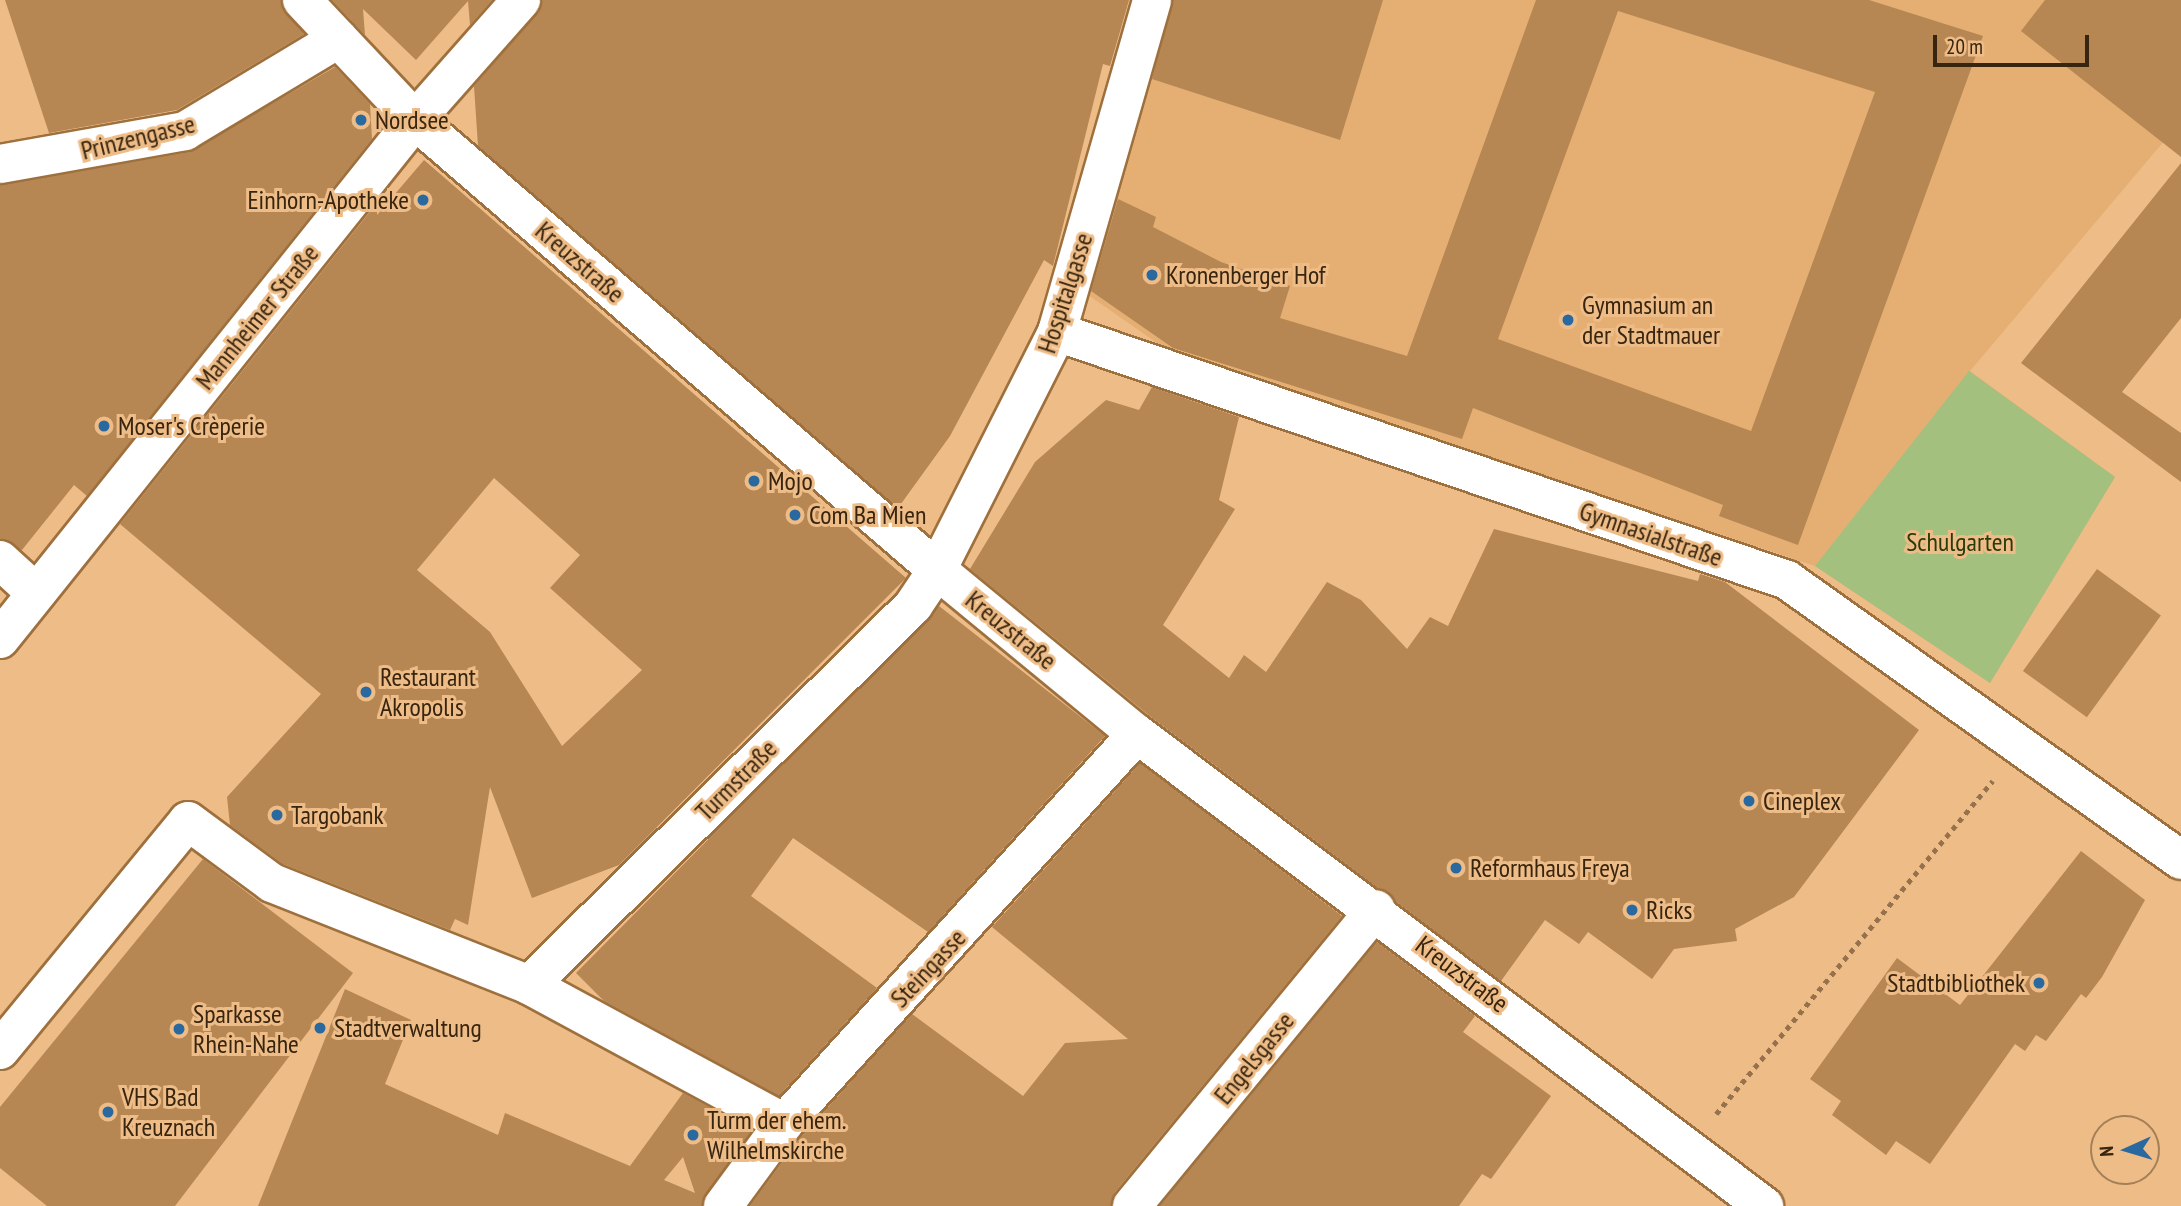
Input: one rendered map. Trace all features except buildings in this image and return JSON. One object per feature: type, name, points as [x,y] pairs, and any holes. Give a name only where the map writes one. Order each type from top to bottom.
[{"type":"street","name":"Kreuzstraße","points":[[302,0],[415,120],[937,570],[1138,734],[1376,909],[1764,1206]]},
{"type":"street","name":"Mannheimer Straße","points":[[0,639],[415,120],[521,0]]},
{"type":"street","name":"Hospitalgasse","points":[[937,570],[1057,332],[1152,0]]},
{"type":"street","name":"Prinzengasse","points":[[0,164],[185,131],[338,39]]},
{"type":"street","name":"Gymnasialstraße","points":[[1057,332],[1787,580],[2019,748],[2181,860]]},
{"type":"street","points":[[0,560],[36,593]]},
{"type":"street","name":"Turmstraße","points":[[529,985],[913,606],[937,570]]},
{"type":"street","name":"Steingasse","points":[[723,1206],[784,1123],[1138,734]]},
{"type":"street","points":[[0,1050],[188,821],[272,883],[529,985],[784,1123]]},
{"type":"street","name":"Engelsgasse","points":[[1132,1206],[1376,909]]},
{"type":"path","points":[[1688,1147],[2019,748]]},
{"type":"shaded area","name":"Gymnasium an der Stadtmauer","points":[[1166,0],[2181,0],[2181,121],[1970,371],[2115,477],[1990,683],[1815,566],[1167,350],[1081,290]]},
{"type":"green space","name":"Schulgarten","points":[[1969,371],[2115,477],[1990,683],[1815,566]]},
{"type":"place","name":"Nordsee","points":[[361,120]]},
{"type":"place","name":"Einhorn-Apotheke","points":[[423,200]]},
{"type":"place","name":"Kronenberger Hof","points":[[1152,275]]},
{"type":"place","name":"Gymnasium an der Stadtmauer","points":[[1568,320]]},
{"type":"place","name":"Moser's Crèperie","points":[[104,426]]},
{"type":"place","name":"Mojo","points":[[754,481]]},
{"type":"place","name":"Com Ba Mien","points":[[795,515]]},
{"type":"place","name":"Restaurant Akropolis","points":[[366,692]]},
{"type":"place","name":"Cineplex","points":[[1749,801]]},
{"type":"place","name":"Targobank","points":[[277,815]]},
{"type":"place","name":"Reformhaus Freya","points":[[1456,868]]},
{"type":"place","name":"Ricks","points":[[1632,910]]},
{"type":"place","name":"Stadtbibliothek","points":[[2039,983]]},
{"type":"place","name":"Stadtverwaltung","points":[[320,1028]]},
{"type":"place","name":"Sparkasse Rhein-Nahe","points":[[179,1029]]},
{"type":"place","name":"VHS Bad Kreuznach","points":[[108,1112]]},
{"type":"place","name":"Turm der ehem. Wilhelmskirche","points":[[693,1135]]}]
